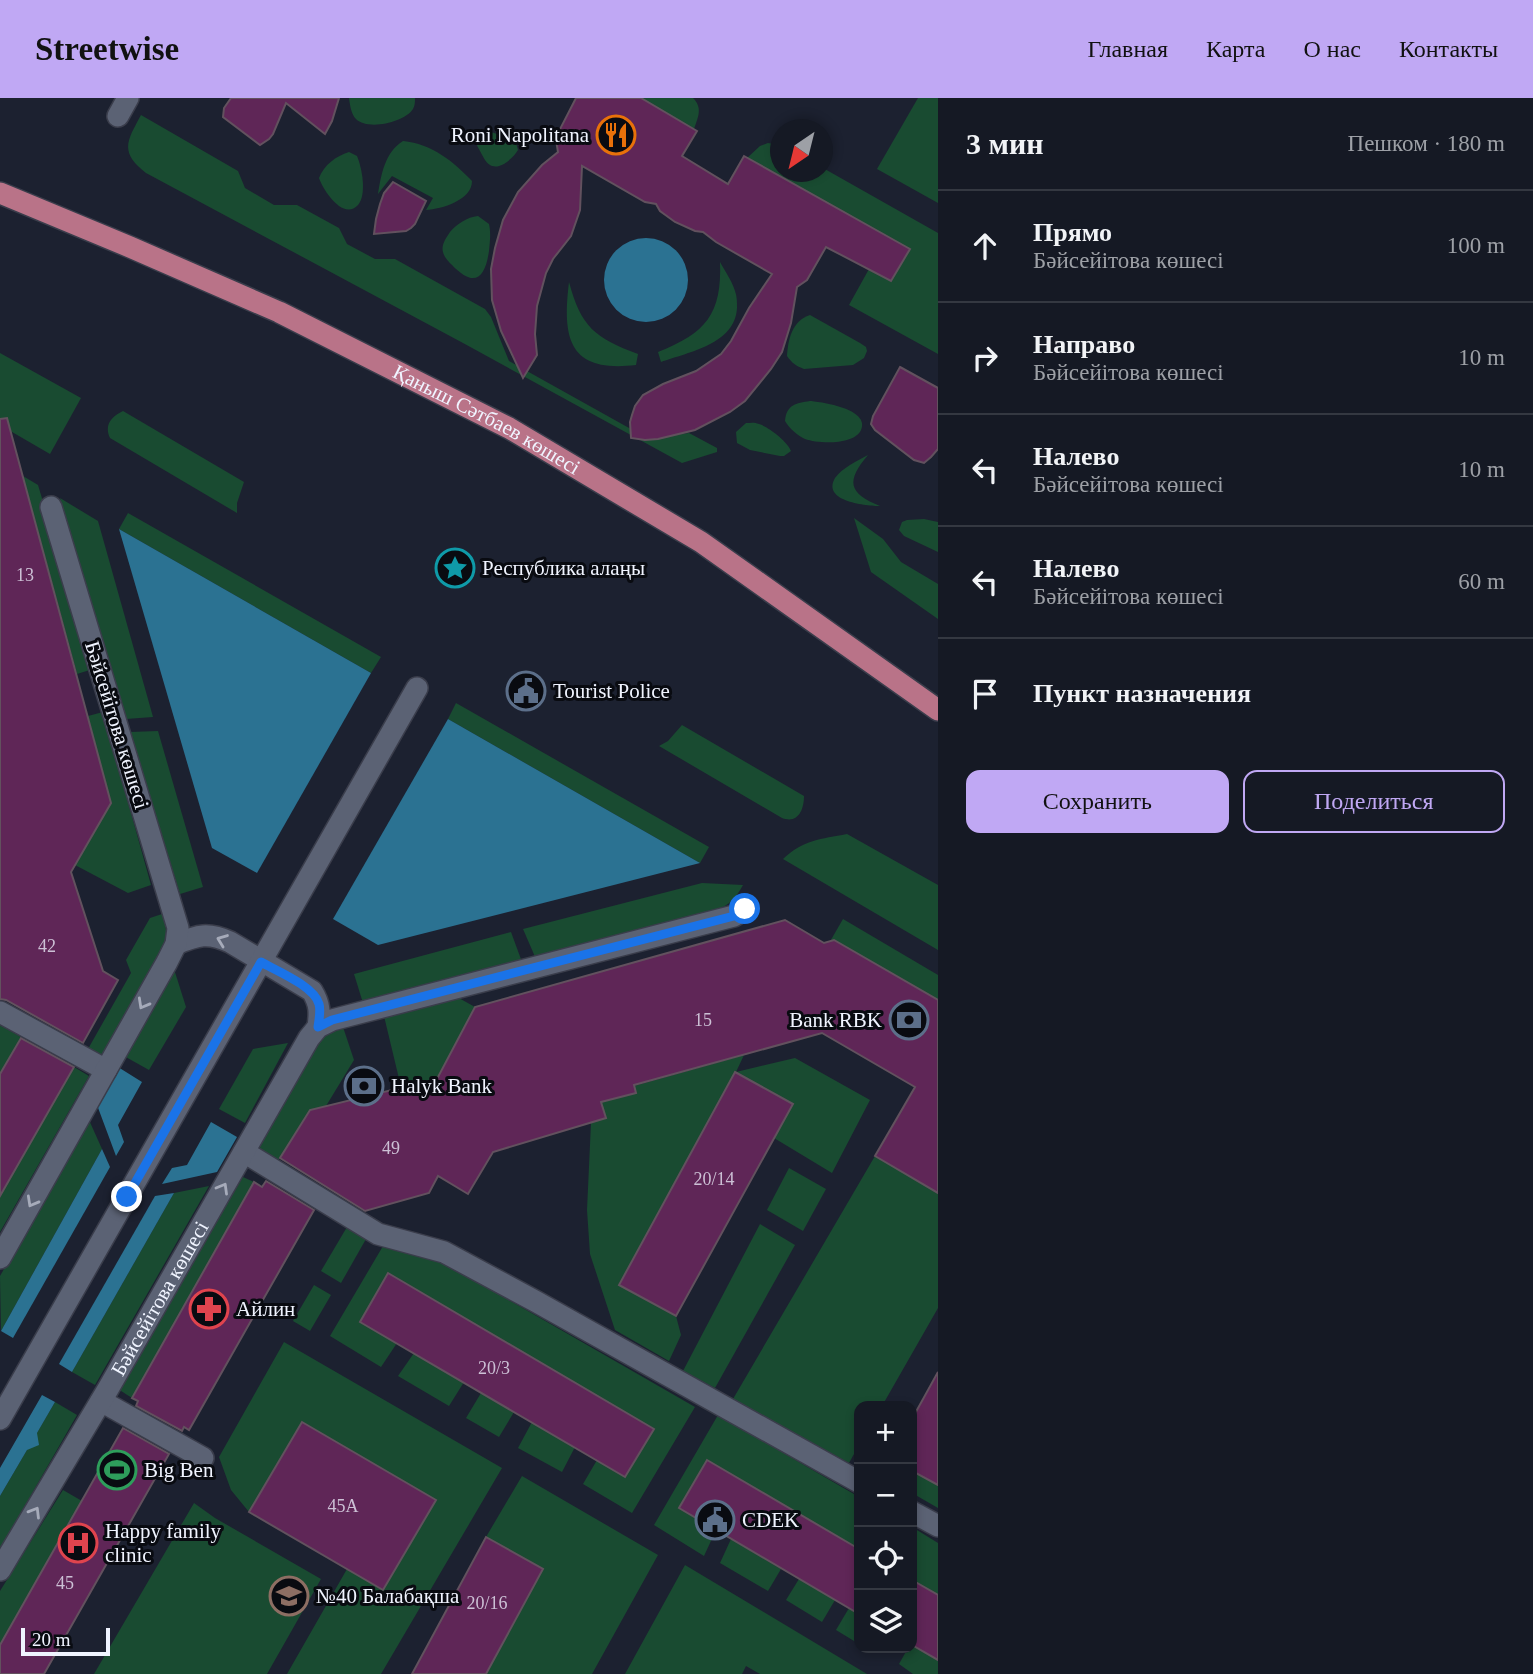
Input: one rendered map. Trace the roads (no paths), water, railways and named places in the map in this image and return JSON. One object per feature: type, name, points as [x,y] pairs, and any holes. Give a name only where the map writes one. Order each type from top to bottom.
[{"type":"main road","name":"Қаныш Сәтбаев көшесі","points":[[0,193],[279,312],[509,428],[701,542],[938,710]]},
{"type":"street","name":"Бәйсейітова көшесі","points":[[51,507],[178,928],[176,944]]},
{"type":"street","points":[[0,1419],[417,688]]},
{"type":"street","points":[[318,1027],[332,1020],[734,916],[745,909]]},
{"type":"street","points":[[0,1258],[176,944],[194,937],[217,936],[312,991],[319,1002],[318,1027]]},
{"type":"street","points":[[0,1012],[106,1070]]},
{"type":"street","name":"Бәйсейітова көшесі","points":[[0,1570],[101,1401],[309,1038],[318,1027]]},
{"type":"street","points":[[244,1153],[378,1234],[444,1252],[854,1479]]},
{"type":"street","points":[[101,1401],[203,1458]]},
{"type":"street","points":[[917,1515],[938,1526]]},
{"type":"water","points":[[638,238],[654,238],[670,245],[681,256],[688,272],[685,296],[676,310],[654,322],[638,322],[622,315],[611,304],[604,288],[604,272],[611,256],[622,245]]},
{"type":"water","points":[[119,529],[371,673],[257,873],[212,848]]},
{"type":"water","points":[[448,719],[700,863],[378,945],[333,919]]},
{"type":"water","points":[[118,1067],[142,1082],[118,1125],[124,1142],[116,1156],[97,1105]]},
{"type":"water","points":[[211,1122],[237,1137],[217,1172],[162,1184],[172,1168],[187,1165]]},
{"type":"water","points":[[102,1149],[110,1167],[13,1338],[1,1331]]},
{"type":"water","points":[[174,1193],[72,1372],[59,1364],[155,1196]]},
{"type":"water","points":[[42,1395],[55,1402],[37,1433],[39,1445],[27,1450],[0,1496],[0,1468]]},
{"type":"place","name":"Roni Napolitana","points":[[616,135]]},
{"type":"place","name":"Республика алаңы","points":[[455,568]]},
{"type":"place","name":"Tourist Police","points":[[526,691]]},
{"type":"place","name":"Bank RBK","points":[[909,1020]]},
{"type":"place","name":"Halyk Bank","points":[[364,1086]]},
{"type":"place","name":"Айлин","points":[[209,1309]]},
{"type":"place","name":"Big Ben","points":[[117,1470]]},
{"type":"place","name":"CDEK","points":[[715,1520]]},
{"type":"place","name":"Happy family clinic","points":[[78,1543]]},
{"type":"place","name":"№40 Балабақша","points":[[289,1596]]}]
